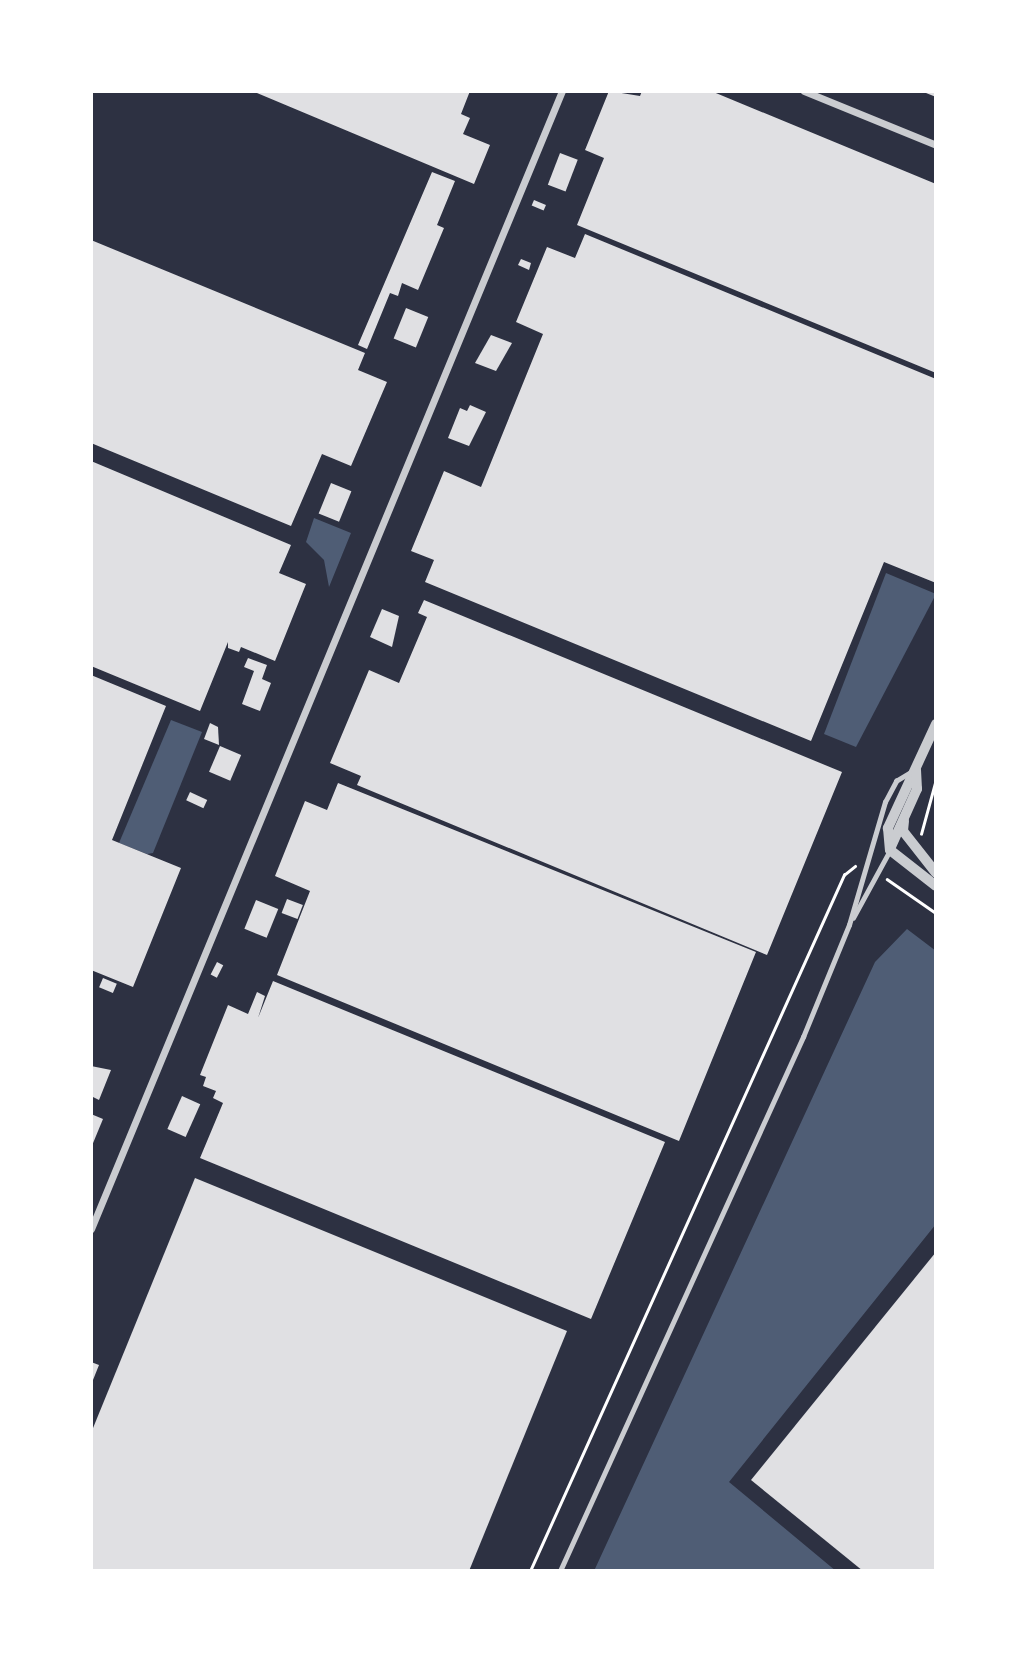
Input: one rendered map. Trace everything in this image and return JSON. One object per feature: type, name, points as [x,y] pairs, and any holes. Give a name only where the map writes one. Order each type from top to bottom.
[{"type":"street","points":[[91,1229],[562,91]]},
{"type":"street","points":[[804,91],[936,145]]},
{"type":"street","points":[[936,724],[888,828],[890,850],[936,886]]},
{"type":"street","points":[[890,850],[917,789],[916,770]]},
{"type":"street","points":[[905,816],[903,831],[936,873]]},
{"type":"lane","points":[[849,925],[863,869],[896,780],[916,770]]},
{"type":"lane","points":[[561,1571],[745,1167],[849,925],[879,875],[890,850]]},
{"type":"path","points":[[530,1571],[844,875],[853,865],[863,869]]},
{"type":"path","points":[[879,875],[899,885],[936,913]]},
{"type":"water","points":[[314,518],[351,533],[329,587],[324,560],[306,542]]},
{"type":"water","points":[[886,573],[936,594],[856,747],[824,734]]},
{"type":"water","points":[[171,720],[202,732],[153,853],[147,854],[119,843]]},
{"type":"water","points":[[907,929],[936,951],[936,1224],[729,1482],[836,1571],[594,1571],[875,962]]},
{"type":"building","points":[[252,91],[470,91],[461,114],[470,118],[463,134],[490,145],[474,184]]},
{"type":"building","points":[[609,91],[640,96],[642,91],[711,91],[936,184],[936,373],[577,225],[604,158],[585,150]]},
{"type":"building","points":[[921,91],[936,91],[936,97]]},
{"type":"building","points":[[560,153],[578,160],[566,192],[548,185]]},
{"type":"building","points":[[432,172],[455,181],[437,225],[444,228],[418,290],[402,283],[398,296],[390,293],[367,349],[358,345]]},
{"type":"building","points":[[534,200],[546,205],[544,211],[532,206]]},
{"type":"building","points":[[585,234],[936,379],[936,583],[884,562],[811,741],[425,582],[434,560],[411,551],[444,471],[481,487],[543,334],[516,322],[547,247],[575,258]]},
{"type":"building","points":[[91,240],[365,353],[358,370],[387,382],[351,466],[322,454],[291,526],[91,443]]},
{"type":"building","points":[[521,259],[531,263],[529,270],[518,265]]},
{"type":"building","points":[[406,308],[428,317],[416,348],[394,339]]},
{"type":"building","points":[[491,335],[512,343],[496,371],[475,363]]},
{"type":"building","points":[[470,405],[486,412],[469,446],[448,438],[460,408],[467,411]]},
{"type":"building","points":[[91,461],[291,545],[279,573],[306,584],[275,661],[241,647],[239,652],[228,648],[228,642],[200,711],[91,666]]},
{"type":"building","points":[[331,483],[351,491],[339,522],[319,514]]},
{"type":"building","points":[[424,600],[842,772],[767,955],[357,785],[361,776],[330,763],[369,670],[399,683],[427,617],[418,613]]},
{"type":"building","points":[[382,609],[399,616],[392,647],[370,637]]},
{"type":"building","points":[[248,658],[267,665],[262,679],[271,683],[260,711],[242,704],[254,671],[244,667]]},
{"type":"building","points":[[91,675],[166,706],[112,840],[181,868],[133,987],[91,970]]},
{"type":"building","points":[[210,723],[218,727],[219,745],[204,739]]},
{"type":"building","points":[[220,746],[241,755],[230,781],[209,772]]},
{"type":"building","points":[[338,783],[756,952],[679,1141],[277,975],[310,891],[275,876],[305,801],[327,810]]},
{"type":"building","points":[[190,792],[207,800],[203,808],[186,800]]},
{"type":"building","points":[[287,899],[303,905],[297,919],[282,913]]},
{"type":"building","points":[[256,900],[278,909],[267,938],[244,929]]},
{"type":"building","points":[[217,962],[223,965],[217,978],[211,974]]},
{"type":"building","points":[[103,978],[117,984],[113,993],[99,987]]},
{"type":"building","points":[[273,981],[665,1142],[591,1319],[200,1158],[223,1103],[213,1098],[216,1091],[203,1086],[206,1077],[200,1075],[228,1005],[248,1014],[257,992],[265,996],[258,1018]]},
{"type":"building","points":[[91,1066],[111,1070],[99,1100],[91,1096]]},
{"type":"building","points":[[182,1096],[200,1104],[186,1137],[167,1129]]},
{"type":"building","points":[[91,1114],[103,1119],[91,1148]]},
{"type":"building","points":[[195,1178],[567,1331],[469,1571],[91,1571],[91,1433]]},
{"type":"building","points":[[936,1252],[936,1571],[863,1571],[751,1480]]},
{"type":"building","points":[[91,1362],[99,1365],[91,1385]]}]
